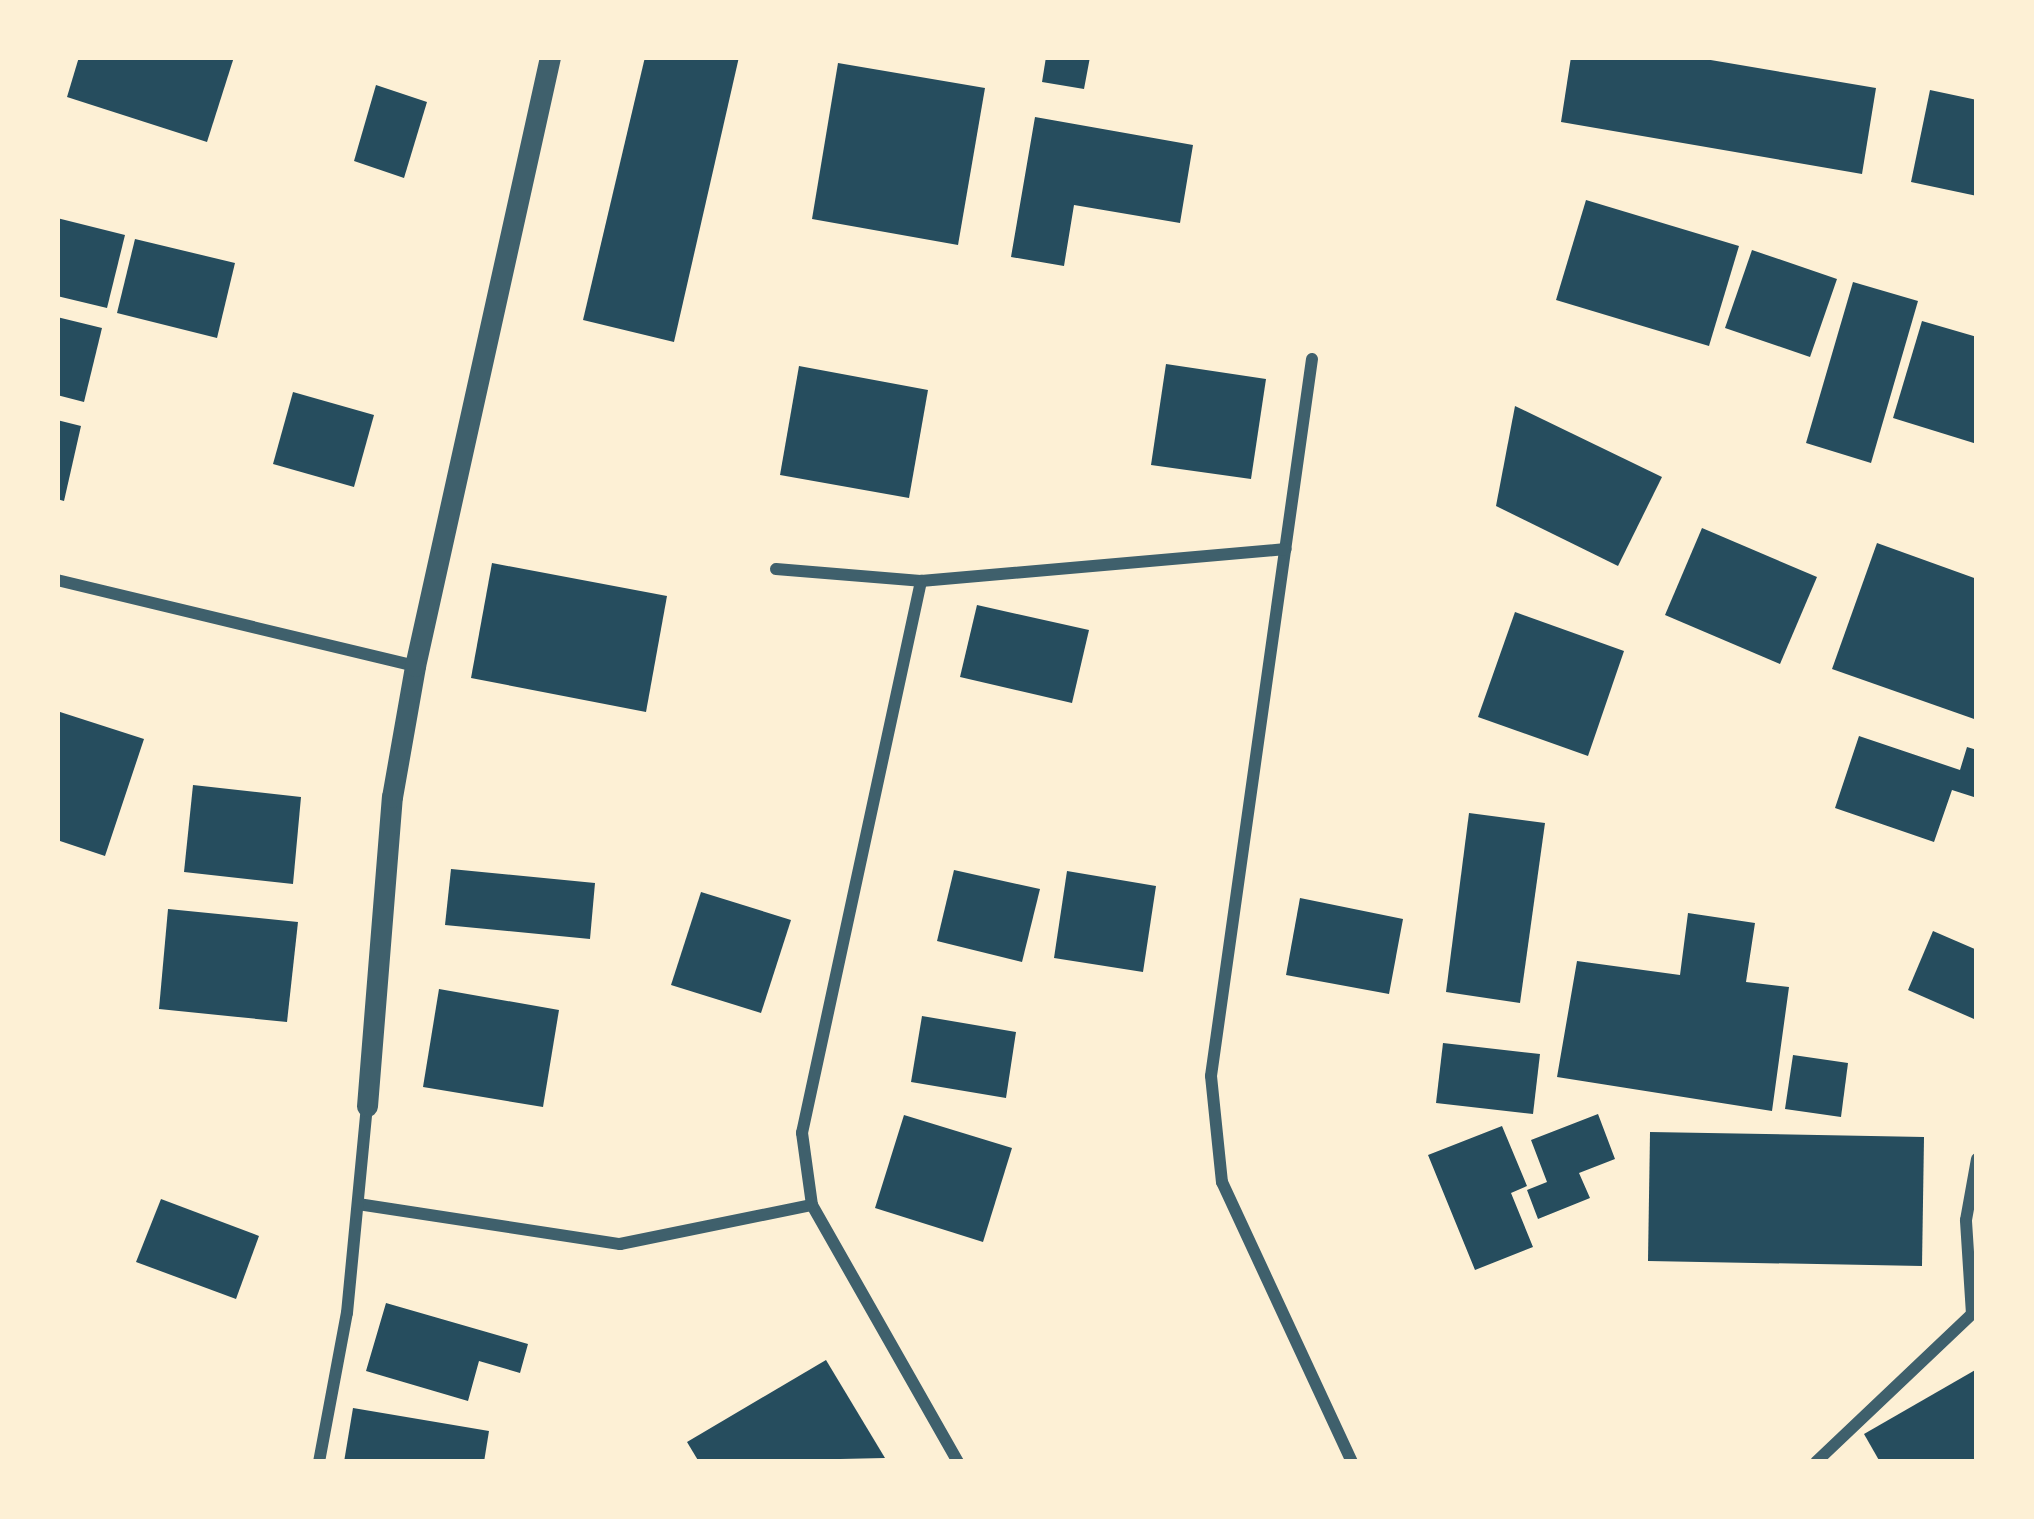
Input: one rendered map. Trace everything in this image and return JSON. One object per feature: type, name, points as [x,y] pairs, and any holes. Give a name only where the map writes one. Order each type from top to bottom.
[{"type":"street","points":[[319,1462],[347,1313],[392,796],[550,57]]},
{"type":"street","points":[[1312,358],[1211,1076],[1222,1182],[1352,1462]]},
{"type":"street","points":[[776,568],[921,580],[1286,549]]},
{"type":"street","points":[[57,580],[416,667]]},
{"type":"street","points":[[921,580],[802,1132],[812,1205],[958,1462]]},
{"type":"street","points":[[1816,1462],[1975,1315],[1966,1220],[1977,1159]]},
{"type":"street","points":[[358,1204],[620,1244],[812,1205]]},
{"type":"building","points":[[79,57],[234,57],[207,142],[67,97]]},
{"type":"building","points":[[645,57],[739,57],[674,342],[583,320]]},
{"type":"building","points":[[1046,57],[1090,57],[1084,89],[1042,82]]},
{"type":"building","points":[[1571,57],[1693,57],[1876,88],[1862,174],[1561,122]]},
{"type":"building","points":[[838,63],[985,88],[958,245],[812,219]]},
{"type":"building","points":[[376,85],[427,102],[404,178],[354,161]]},
{"type":"building","points":[[1930,90],[1977,100],[1977,196],[1911,182]]},
{"type":"building","points":[[1035,117],[1193,145],[1180,223],[1074,205],[1064,266],[1011,257]]},
{"type":"building","points":[[1586,200],[1739,246],[1709,346],[1556,300]]},
{"type":"building","points":[[57,218],[125,235],[107,308],[57,296]]},
{"type":"building","points":[[135,239],[235,263],[217,338],[117,313]]},
{"type":"building","points":[[1752,250],[1837,279],[1810,357],[1725,328]]},
{"type":"building","points":[[1853,282],[1918,301],[1871,463],[1806,443]]},
{"type":"building","points":[[57,317],[102,328],[84,402],[57,395]]},
{"type":"building","points":[[1922,321],[1977,337],[1977,444],[1893,418]]},
{"type":"building","points":[[1166,364],[1266,379],[1251,479],[1151,465]]},
{"type":"building","points":[[799,366],[928,390],[909,498],[780,475]]},
{"type":"building","points":[[293,392],[374,415],[354,487],[273,464]]},
{"type":"building","points":[[1515,406],[1662,477],[1618,566],[1496,506]]},
{"type":"building","points":[[57,420],[81,426],[64,501],[57,499]]},
{"type":"building","points":[[1702,528],[1817,577],[1780,664],[1665,615]]},
{"type":"building","points":[[1877,543],[1977,579],[1977,720],[1832,669]]},
{"type":"building","points":[[492,563],[667,596],[646,712],[471,678]]},
{"type":"building","points":[[977,605],[1089,630],[1072,703],[960,677]]},
{"type":"building","points":[[1515,612],[1624,651],[1588,756],[1478,717]]},
{"type":"building","points":[[57,711],[144,739],[105,856],[57,840]]},
{"type":"building","points":[[1859,736],[1960,770],[1967,747],[1977,750],[1977,798],[1952,790],[1934,842],[1835,808]]},
{"type":"building","points":[[193,785],[301,797],[293,884],[184,872]]},
{"type":"building","points":[[1469,813],[1545,823],[1520,1003],[1446,992]]},
{"type":"building","points":[[451,869],[595,883],[590,939],[445,925]]},
{"type":"building","points":[[954,870],[1040,889],[1022,962],[937,941]]},
{"type":"building","points":[[1067,871],[1156,886],[1143,972],[1054,958]]},
{"type":"building","points":[[701,892],[791,920],[761,1013],[671,985]]},
{"type":"building","points":[[1300,898],[1403,919],[1389,994],[1286,975]]},
{"type":"building","points":[[168,909],[298,922],[287,1022],[159,1009]]},
{"type":"building","points":[[1688,913],[1755,923],[1746,982],[1789,987],[1772,1111],[1557,1077],[1577,961],[1680,975]]},
{"type":"building","points":[[1933,931],[1977,950],[1974,1019],[1908,990]]},
{"type":"building","points":[[439,989],[559,1010],[543,1107],[423,1087]]},
{"type":"building","points":[[922,1016],[1016,1032],[1006,1098],[911,1082]]},
{"type":"building","points":[[1443,1043],[1540,1054],[1533,1114],[1436,1103]]},
{"type":"building","points":[[1793,1055],[1848,1063],[1841,1117],[1785,1109]]},
{"type":"building","points":[[1598,1114],[1615,1159],[1579,1173],[1590,1198],[1538,1219],[1527,1190],[1547,1182],[1531,1140]]},
{"type":"building","points":[[904,1115],[1012,1148],[983,1242],[875,1208]]},
{"type":"building","points":[[1502,1126],[1527,1186],[1511,1193],[1533,1247],[1475,1270],[1428,1155]]},
{"type":"building","points":[[1650,1132],[1924,1137],[1922,1266],[1648,1261]]},
{"type":"building","points":[[161,1199],[259,1236],[236,1299],[136,1262]]},
{"type":"building","points":[[386,1303],[528,1344],[520,1373],[479,1361],[468,1401],[366,1371]]},
{"type":"building","points":[[826,1360],[885,1458],[699,1462],[687,1442]]},
{"type":"building","points":[[1977,1369],[1977,1462],[1880,1462],[1864,1434]]},
{"type":"building","points":[[353,1408],[489,1431],[484,1462],[344,1462]]}]
